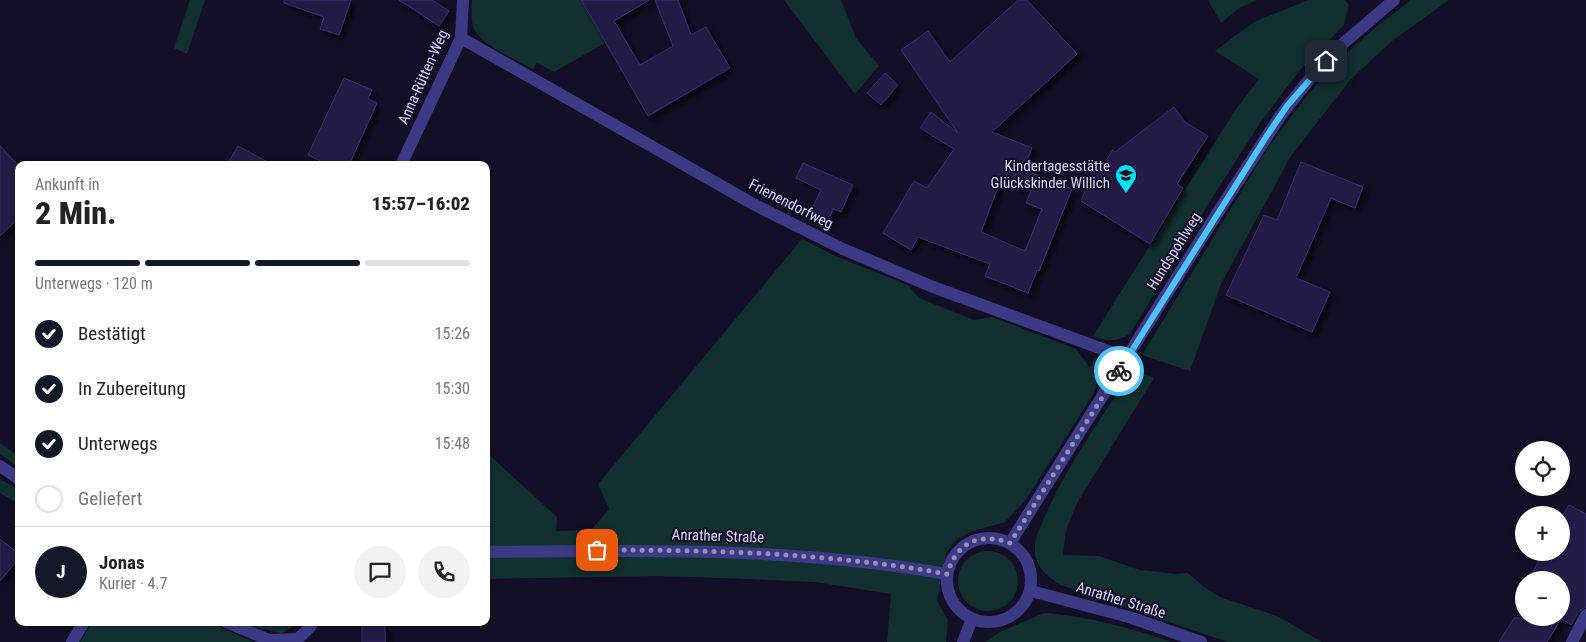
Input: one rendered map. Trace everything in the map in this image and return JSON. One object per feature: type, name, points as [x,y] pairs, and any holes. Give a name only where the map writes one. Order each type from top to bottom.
[{"type":"street","name":"Anna-Rütten-Weg","points":[[403,161],[461,38],[463,0]]},
{"type":"street","name":"Hundspohlweg","points":[[1010,543],[1255,153],[1281,115],[1312,76],[1339,47],[1394,0]]},
{"type":"street","name":"Frienendorfweg","points":[[461,38],[755,205],[843,249],[933,287],[1127,358]]},
{"type":"street","points":[[0,466],[15,476]]},
{"type":"street","points":[[983,538],[997,538],[1010,543],[1020,551],[1028,562],[1032,576],[1031,591],[1019,611],[1009,618],[997,622],[972,620],[961,612],[952,601],[947,588],[947,574],[951,561],[959,550],[970,542],[983,538]]},
{"type":"street","name":"Anrather Straße","points":[[490,552],[724,551],[867,561],[947,574]]},
{"type":"street","name":"Anrather Straße","points":[[1031,591],[1129,617],[1201,642]]},
{"type":"street","points":[[1572,642],[1586,615]]},
{"type":"street","points":[[963,642],[972,620]]},
{"type":"street","points":[[72,642],[82,626]]},
{"type":"street","points":[[236,626],[269,640],[298,640],[311,626]]},
{"type":"green space","points":[[190,0],[205,0],[187,54],[174,48]]},
{"type":"green space","points":[[472,0],[580,0],[605,43],[554,72],[537,63],[533,69],[491,45],[477,33],[473,27]]},
{"type":"green space","points":[[784,0],[841,0],[856,38],[879,66],[855,94]]},
{"type":"green space","points":[[1208,0],[1257,0],[1239,8],[1221,23]]},
{"type":"green space","points":[[1309,0],[1345,0],[1349,5],[1344,25],[1301,69],[1262,120],[1212,198],[1130,334],[1121,339],[1112,340],[1093,336],[1236,109],[1259,79],[1215,51],[1254,22]]},
{"type":"green space","points":[[1411,0],[1449,0],[1392,41],[1350,80],[1291,156],[1221,284],[1190,371],[1142,355],[1267,149],[1306,97],[1339,60],[1376,27]]},
{"type":"green space","points":[[802,239],[835,256],[908,285],[919,298],[974,320],[992,317],[1076,349],[1090,368],[1095,356],[1100,373],[1094,393],[1025,501],[1005,522],[970,532],[955,541],[946,553],[937,601],[948,620],[946,642],[887,642],[891,594],[815,582],[657,576],[490,579],[490,456],[557,517],[556,531],[591,530],[609,509],[598,484]]},
{"type":"green space","points":[[1133,369],[1154,378],[1077,503],[1066,530],[1063,555],[1099,556],[1140,570],[1177,574],[1188,573],[1204,587],[1220,597],[1277,616],[1322,642],[1228,642],[1061,585],[1051,579],[1037,562],[1035,543],[1038,531],[1052,501],[1085,443]]},
{"type":"green space","points":[[0,443],[15,454],[15,465],[0,454]]},
{"type":"green space","points":[[0,479],[15,488],[15,502],[0,493]]},
{"type":"green space","points":[[988,551],[1005,556],[1013,564],[1018,581],[1013,598],[1005,606],[988,611],[971,606],[963,598],[958,581],[963,564],[971,556]]},
{"type":"green space","points":[[1044,613],[1109,623],[1172,642],[985,642],[1000,632]]},
{"type":"green space","points":[[90,626],[217,626],[254,642],[80,642]]},
{"type":"green space","points":[[249,626],[294,626],[282,633]]},
{"type":"building","points":[[284,0],[351,0],[339,35],[320,29],[324,17],[284,3]]},
{"type":"building","points":[[399,0],[432,0],[449,11],[439,26]]},
{"type":"building","points":[[581,0],[649,0],[614,21],[640,65],[673,46],[655,0],[678,0],[691,35],[706,27],[730,68],[648,116]]},
{"type":"building","points":[[1018,0],[1027,0],[1077,54],[992,132],[1032,148],[1023,169],[1072,189],[1039,271],[1037,270],[1028,293],[985,276],[990,264],[918,237],[911,250],[883,233],[914,181],[927,188],[954,149],[920,128],[931,112],[958,133],[901,50],[928,31],[950,62]],"holes":[[[1001,179],[1031,191],[1026,203],[1042,209],[1025,251],[981,232]]]},
{"type":"building","points":[[885,73],[898,85],[881,105],[867,93]]},
{"type":"building","points":[[344,78],[372,90],[368,99],[377,103],[351,161],[321,161],[308,155]]},
{"type":"building","points":[[1174,107],[1185,122],[1208,136],[1177,184],[1183,188],[1150,244],[1081,201],[1097,161],[1103,165],[1113,150],[1115,152]]},
{"type":"building","points":[[0,146],[15,162],[15,222],[0,236]]},
{"type":"building","points":[[238,146],[266,161],[229,161]]},
{"type":"building","points":[[1301,162],[1363,187],[1355,208],[1331,198],[1296,278],[1330,292],[1312,332],[1226,295],[1264,215],[1277,220]]},
{"type":"building","points":[[803,163],[853,185],[841,212],[833,209],[828,222],[810,213],[821,190],[796,178]]},
{"type":"building","points":[[1569,505],[1586,514],[1586,607],[1579,611],[1571,625],[1570,571],[1533,571],[1539,561],[1570,561],[1570,506]]},
{"type":"building","points":[[0,539],[15,551],[15,563],[0,581]]},
{"type":"building","points":[[1514,618],[1515,626],[1557,626],[1547,642],[1499,642]]},
{"type":"building","points":[[362,626],[385,626],[385,642],[362,642]]},
{"type":"way so far","points":[[597,550],[699,550],[767,553],[867,561],[947,574],[951,561],[959,550],[970,542],[983,538],[997,538],[1010,543],[1119,371]]},
{"type":"place","name":"Kindertagesstätte Glückskinder Willich","points":[[1126,194]]},
{"type":"route","points":[[1119,371],[1266,137],[1287,106],[1326,61]]}]
